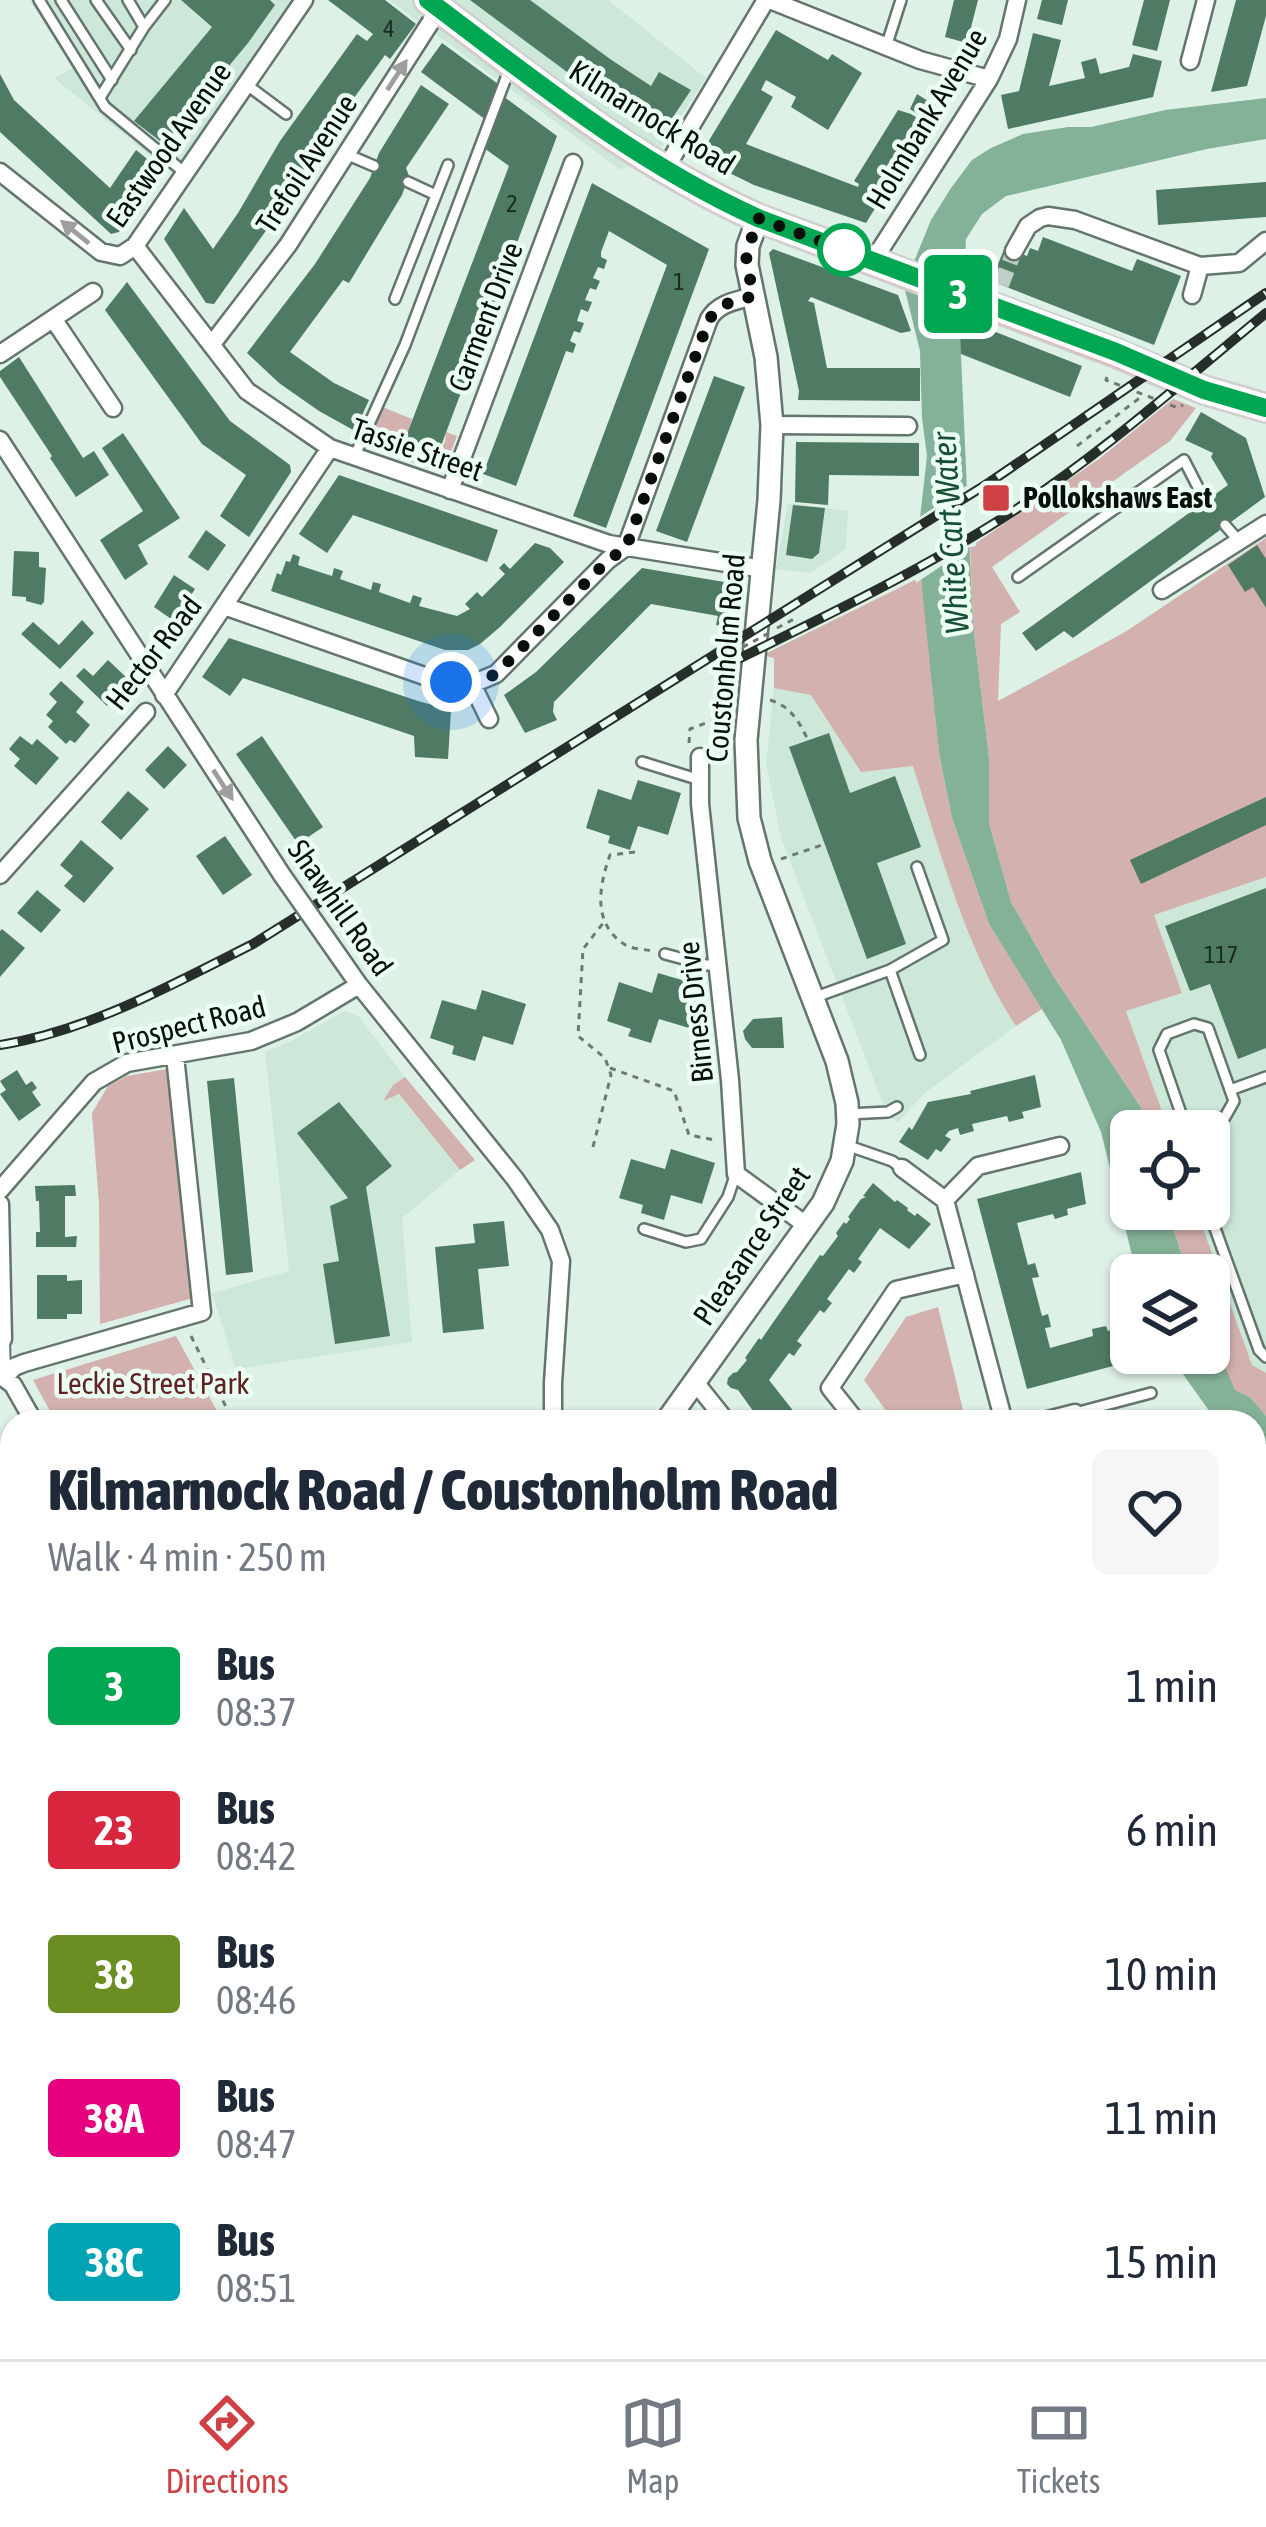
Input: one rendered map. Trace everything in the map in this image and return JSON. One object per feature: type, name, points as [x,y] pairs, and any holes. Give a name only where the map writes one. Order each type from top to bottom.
[{"type":"main road","name":"Kilmarnock Road","points":[[434,4],[510,64],[704,194],[882,265],[991,298],[1204,390],[1266,408]]},
{"type":"street","name":"Eastwood Avenue","points":[[0,172],[101,253],[120,256],[135,246],[304,0]]},
{"type":"street","points":[[664,171],[768,0],[920,61],[989,79]]},
{"type":"street","name":"Holmbank Avenue","points":[[882,265],[989,79],[1008,39],[1017,0]]},
{"type":"street","points":[[1190,61],[1206,0]]},
{"type":"street","name":"Trefoil Avenue","points":[[212,344],[288,245],[434,4]]},
{"type":"street","name":"Carment Drive","points":[[450,490],[573,164]]},
{"type":"street","points":[[1014,251],[1028,226],[1040,218],[1056,217],[1200,266],[1241,262],[1266,241]]},
{"type":"street","name":"Coustonholm Road","points":[[758,218],[746,256],[766,357],[772,425],[749,694],[748,800],[762,866],[845,1090]]},
{"type":"street","name":"Tassie Street","points":[[135,246],[255,399],[330,448],[609,544],[763,569]]},
{"type":"street","points":[[1192,296],[1200,266]]},
{"type":"street","points":[[0,354],[92,292]]},
{"type":"street","points":[[224,606],[430,677],[472,684],[496,674],[608,560],[626,548],[709,319],[723,305],[753,296]]},
{"type":"street","points":[[54,320],[112,409]]},
{"type":"street","points":[[772,425],[908,426]]},
{"type":"street","name":"Shawhill Road","points":[[0,440],[359,986],[515,1179],[550,1230],[561,1261],[554,1410]]},
{"type":"street","name":"Hector Road","points":[[0,875],[164,695],[330,448]]},
{"type":"street","points":[[1162,590],[1266,524]]},
{"type":"street","points":[[472,684],[489,718]]},
{"type":"street","name":"Birness Drive","points":[[700,757],[736,1174]]},
{"type":"street","name":"Prospect Road","points":[[0,1190],[94,1082],[127,1064],[232,1047],[275,1032],[359,986]]},
{"type":"street","points":[[2,1378],[24,1363],[202,1312],[175,1056]]},
{"type":"street","name":"Pleasance Street","points":[[675,1410],[824,1203],[846,1145],[845,1090]]},
{"type":"street","points":[[944,1200],[978,1166],[1060,1146]]},
{"type":"street","points":[[902,1168],[944,1200],[1001,1410]]},
{"type":"street","points":[[736,1174],[806,1226]]},
{"type":"street","points":[[0,1204],[2,1378]]},
{"type":"street","points":[[847,1410],[830,1388],[896,1290],[964,1274]]},
{"type":"street","points":[[2,1378],[17,1390],[28,1410]]},
{"type":"street","points":[[695,1382],[718,1410]]},
{"type":"lane","points":[[39,0],[106,107],[185,172]]},
{"type":"lane","points":[[61,0],[112,80]]},
{"type":"lane","points":[[96,0],[131,50]]},
{"type":"lane","points":[[128,0],[144,27]]},
{"type":"lane","points":[[100,96],[165,0]]},
{"type":"lane","points":[[886,47],[901,0]]},
{"type":"lane","points":[[354,456],[405,345],[510,64]]},
{"type":"lane","points":[[246,84],[286,114]]},
{"type":"lane","points":[[346,154],[374,166]]},
{"type":"lane","points":[[394,299],[448,165]]},
{"type":"lane","points":[[408,182],[436,195]]},
{"type":"lane","points":[[1018,577],[1184,460],[1205,501]]},
{"type":"lane","points":[[1226,525],[1239,541]]},
{"type":"lane","points":[[642,762],[700,780]]},
{"type":"lane","points":[[813,998],[890,970],[943,940],[917,867]]},
{"type":"lane","points":[[665,954],[719,964]]},
{"type":"lane","points":[[890,970],[920,1055]]},
{"type":"lane","points":[[1179,1110],[1159,1050],[1167,1034],[1194,1024],[1208,1028],[1234,1101],[1229,1110]]},
{"type":"lane","points":[[1230,1090],[1266,1077]]},
{"type":"lane","points":[[848,1114],[888,1112],[897,1106]]},
{"type":"lane","points":[[846,1145],[902,1168]]},
{"type":"lane","points":[[644,1229],[686,1243],[701,1239],[728,1197],[736,1174]]},
{"type":"lane","points":[[1216,1230],[1259,1350],[1266,1357]]},
{"type":"lane","points":[[1100,1410],[1151,1393]]},
{"type":"path","points":[[1077,446],[1146,396],[1134,391]]},
{"type":"path","points":[[732,653],[796,617]]},
{"type":"path","points":[[749,694],[779,703],[797,718],[808,740]]},
{"type":"path","points":[[701,725],[719,718]]},
{"type":"path","points":[[762,866],[825,844]]},
{"type":"path","points":[[635,852],[610,855],[599,886],[604,922],[625,946],[665,954]]},
{"type":"path","points":[[593,1148],[611,1075],[605,1058],[578,1036],[583,949],[604,922]]},
{"type":"path","points":[[608,1068],[674,1091],[689,1135],[734,1144]]},
{"type":"path","points":[[182,1318],[228,1410]]},
{"type":"shaded area","points":[[29,0],[315,0],[188,182],[54,78],[73,68]]},
{"type":"shaded area","points":[[389,0],[608,0],[706,78],[662,146],[621,170]]},
{"type":"shaded area","points":[[788,503],[848,511],[846,549],[810,573],[776,569]]},
{"type":"shaded area","points":[[774,688],[811,694],[861,772],[913,766],[980,957],[1016,1026],[925,1093],[897,1123],[887,1114],[781,838],[766,764]]},
{"type":"shaded area","points":[[1266,877],[1266,1373],[1252,1366],[1230,1304],[1230,1254],[1212,1254],[1203,1230],[1230,1230],[1230,1110],[1162,1110],[1126,1010],[1182,993],[1154,915]]},
{"type":"shaded area","points":[[345,1011],[358,1016],[405,1077],[383,1100],[398,1094],[460,1170],[402,1218],[412,1342],[236,1369],[212,1293],[289,1271],[265,1052]]},
{"type":"green space","points":[[1173,399],[1196,408],[1170,441],[992,567],[1020,612],[1001,624],[998,701],[1125,632],[1266,538],[1266,877],[1154,915],[1182,993],[1126,1011],[1161,1110],[1141,1110],[1052,974],[1011,902],[989,823],[989,758],[973,625],[970,547],[1099,459]]},
{"type":"green space","points":[[380,406],[412,419],[405,442],[438,454],[446,432],[457,436],[443,473],[362,445]]},
{"type":"green space","points":[[922,577],[939,753],[952,818],[989,924],[1042,1009],[1016,1026],[969,934],[913,766],[861,772],[811,695],[774,688],[774,658],[766,656]]},
{"type":"green space","points":[[167,1069],[193,1298],[100,1324],[92,1113],[108,1086],[127,1076]]},
{"type":"green space","points":[[405,1077],[475,1160],[460,1170],[399,1094],[383,1101]]},
{"type":"green space","points":[[1174,1230],[1204,1230],[1212,1254],[1181,1254]]},
{"type":"green space","points":[[1230,1304],[1252,1365],[1266,1373],[1266,1410],[1235,1390],[1227,1374]]},
{"type":"green space","points":[[938,1307],[963,1410],[885,1410],[864,1380],[906,1317]]},
{"type":"green space","name":"Leckie Street Park","points":[[176,1336],[216,1410],[49,1410],[33,1380]]},
{"type":"water","name":"White Cart Water","points":[[1266,98],[1266,139],[1006,196],[982,214],[966,239],[961,355],[973,625],[989,758],[989,823],[1011,902],[1052,974],[1140,1106],[1141,1110],[1110,1110],[1110,1168],[1101,1132],[1061,1040],[989,924],[952,818],[939,753],[922,588],[920,518],[927,456],[920,351],[904,286],[931,220],[972,160],[1023,134],[1091,127],[1165,110]]},
{"type":"water","points":[[1126,1230],[1174,1230],[1181,1254],[1132,1254]]},
{"type":"water","points":[[1183,1374],[1228,1374],[1235,1390],[1261,1410],[1208,1410]]},
{"type":"pier","points":[[969,484],[976,546],[916,583],[914,521]]},
{"type":"building","points":[[181,0],[270,0],[275,5],[164,144],[134,121],[212,27]]},
{"type":"building","points":[[328,0],[385,0],[416,24],[390,59],[385,55],[214,304],[206,303],[164,239],[184,208],[213,249],[280,141],[357,34],[367,41],[373,34]]},
{"type":"building","points":[[470,0],[530,0],[651,86],[659,72],[691,90],[661,135]]},
{"type":"building","points":[[954,0],[978,0],[967,43],[945,37]]},
{"type":"building","points":[[1042,0],[1068,0],[1062,25],[1037,19]]},
{"type":"building","points":[[1144,0],[1170,0],[1157,51],[1132,45]]},
{"type":"building","points":[[1236,0],[1266,0],[1247,86],[1211,92]]},
{"type":"building","points":[[776,30],[862,73],[828,130],[791,107],[796,97],[766,80],[761,90],[773,97],[746,144],[858,187],[854,181],[898,110],[927,124],[866,223],[754,185],[702,156]]},
{"type":"building","points":[[1033,33],[1061,40],[1049,86],[1085,78],[1081,62],[1096,58],[1100,74],[1129,67],[1133,54],[1162,61],[1153,97],[1008,129],[1001,95],[1019,91]]},
{"type":"building","points":[[442,43],[498,84],[486,120],[421,72]]},
{"type":"building","points":[[0,74],[14,100],[110,188],[136,150],[161,170],[119,232],[111,234],[0,132]]},
{"type":"building","points":[[421,85],[449,104],[406,168],[409,176],[402,195],[349,283],[343,280],[290,352],[334,383],[369,400],[355,431],[279,383],[247,353],[315,264]]},
{"type":"building","points":[[917,94],[936,106],[928,121],[910,109]]},
{"type":"building","points":[[503,96],[557,136],[438,454],[404,442],[509,166],[484,148]]},
{"type":"building","points":[[1266,182],[1266,217],[1158,225],[1156,190]]},
{"type":"building","points":[[592,183],[709,249],[606,528],[573,516],[667,265],[609,231],[601,252],[607,260],[604,269],[598,267],[593,278],[600,281],[585,300],[592,302],[588,312],[581,309],[577,321],[584,323],[570,341],[576,344],[573,353],[566,351],[516,486],[483,474]]},
{"type":"building","points":[[1043,237],[1132,271],[1137,259],[1181,276],[1154,345],[991,281],[1005,247],[1027,256],[1030,248],[1038,251]]},
{"type":"building","points":[[773,249],[898,295],[911,331],[901,333],[811,297],[808,301],[814,303],[827,368],[920,368],[920,401],[798,400],[769,253]]},
{"type":"building","points":[[127,282],[230,421],[290,465],[291,472],[249,537],[220,516],[246,475],[202,444],[105,310]]},
{"type":"building","points":[[965,320],[1082,366],[1070,397],[961,354]]},
{"type":"building","points":[[19,357],[83,458],[94,451],[109,475],[76,497],[0,377],[0,371]]},
{"type":"building","points":[[714,376],[745,387],[687,542],[656,531]]},
{"type":"building","points":[[1201,412],[1246,438],[1265,497],[1073,638],[1064,631],[1036,651],[1022,633],[1228,485],[1213,453],[1185,440]]},
{"type":"building","points":[[123,433],[180,518],[138,545],[148,564],[125,580],[100,540],[143,511],[102,448]]},
{"type":"building","points":[[796,442],[919,443],[919,476],[829,475],[828,505],[795,502]]},
{"type":"building","points":[[339,475],[498,530],[487,562],[353,515],[327,553],[299,534]]},
{"type":"building","points":[[793,505],[825,508],[819,553],[812,559],[786,555]]},
{"type":"building","points":[[206,530],[226,545],[208,571],[188,557]]},
{"type":"building","points":[[535,543],[550,548],[564,562],[500,627],[468,650],[445,650],[271,591],[277,573],[281,575],[293,554],[300,557],[298,565],[332,576],[334,568],[343,571],[340,579],[371,590],[373,582],[381,584],[379,592],[410,603],[413,595],[422,598],[419,606],[457,616],[470,609],[465,604],[477,592],[482,597],[505,574],[499,568],[504,563],[510,569]]},
{"type":"building","points":[[1257,545],[1266,559],[1266,608],[1253,587],[1245,592],[1228,565]]},
{"type":"building","points":[[14,551],[39,552],[39,567],[46,568],[41,605],[12,596]]},
{"type":"building","points":[[642,568],[741,588],[737,628],[716,625],[718,616],[651,604],[554,702],[557,720],[525,733],[504,695],[536,672]]},
{"type":"building","points":[[174,575],[195,589],[174,621],[154,607]]},
{"type":"building","points":[[82,620],[94,633],[60,669],[21,634],[33,622],[59,645]]},
{"type":"building","points":[[229,638],[451,710],[448,759],[415,757],[414,736],[243,678],[230,696],[202,677]]},
{"type":"building","points":[[108,660],[129,680],[107,706],[76,676],[84,668],[93,676]]},
{"type":"building","points":[[61,681],[84,702],[76,712],[90,725],[75,743],[66,744],[48,727],[53,721],[46,715],[57,702],[49,694]]},
{"type":"building","points":[[829,733],[850,793],[895,776],[921,847],[877,863],[906,944],[867,959],[789,747]]},
{"type":"building","points":[[20,736],[32,745],[37,739],[59,758],[36,785],[14,766],[20,759],[9,749]]},
{"type":"building","points":[[262,736],[323,827],[298,844],[236,754]]},
{"type":"building","points":[[168,746],[187,765],[164,789],[145,770]]},
{"type":"building","points":[[638,780],[681,793],[668,835],[638,826],[630,850],[586,828],[598,789],[631,800]]},
{"type":"building","points":[[128,791],[149,809],[121,840],[101,822]]},
{"type":"building","points":[[1266,797],[1266,825],[1141,884],[1130,860]]},
{"type":"building","points":[[225,836],[252,875],[223,895],[196,856]]},
{"type":"building","points":[[81,840],[114,868],[84,903],[64,886],[73,876],[60,865]]},
{"type":"building","points":[[1266,888],[1266,1048],[1238,1059],[1210,984],[1190,991],[1165,926]]},
{"type":"building","points":[[37,890],[61,910],[41,933],[17,913]]},
{"type":"building","points":[[0,931],[25,948],[0,977]]},
{"type":"building","points":[[658,973],[702,986],[689,1028],[659,1019],[651,1043],[628,1036],[631,1029],[607,1021],[619,982],[652,993]]},
{"type":"building","points":[[482,990],[526,1004],[513,1045],[483,1036],[475,1061],[452,1054],[454,1046],[430,1038],[442,1000],[476,1010]]},
{"type":"building","points":[[782,1017],[784,1048],[752,1048],[743,1031],[753,1019]]},
{"type":"building","points":[[17,1070],[26,1085],[32,1081],[37,1088],[32,1092],[41,1105],[19,1121],[0,1094],[6,1090],[0,1081]]},
{"type":"building","points":[[1035,1075],[1041,1107],[1022,1112],[1024,1118],[1009,1122],[1007,1116],[972,1124],[974,1131],[960,1135],[958,1128],[949,1131],[945,1136],[951,1139],[928,1160],[899,1142],[928,1102]]},
{"type":"building","points":[[234,1078],[253,1272],[226,1275],[207,1081]]},
{"type":"building","points":[[339,1102],[392,1166],[366,1187],[390,1336],[335,1344],[323,1264],[339,1261],[330,1206],[348,1198],[297,1133]]},
{"type":"building","points":[[671,1149],[715,1163],[702,1204],[671,1195],[664,1220],[641,1213],[643,1205],[619,1198],[631,1159],[665,1169]]},
{"type":"building","points":[[1081,1172],[1086,1204],[1067,1209],[1068,1215],[1055,1219],[1053,1214],[1017,1223],[1028,1265],[1035,1263],[1039,1277],[1032,1278],[1042,1316],[1048,1314],[1051,1327],[1045,1328],[1050,1348],[1093,1336],[1092,1329],[1106,1326],[1110,1367],[1027,1389],[977,1199]]},
{"type":"building","points":[[873,1183],[931,1224],[909,1249],[880,1228],[854,1273],[849,1269],[827,1299],[832,1303],[824,1313],[820,1310],[797,1341],[802,1345],[794,1356],[789,1353],[769,1380],[793,1410],[752,1410],[738,1390],[727,1384],[728,1378],[747,1360]]},
{"type":"building","points":[[75,1185],[76,1196],[65,1196],[65,1237],[77,1236],[76,1247],[36,1247],[36,1232],[40,1232],[35,1186]]},
{"type":"building","points":[[504,1221],[509,1266],[478,1269],[484,1329],[443,1333],[435,1247],[475,1243],[473,1224]]},
{"type":"building","points":[[37,1275],[82,1280],[82,1314],[37,1319]]},
{"type":"tunnel","points":[[1001,285],[1014,251]]},
{"type":"railway","points":[[0,1045],[98,1017],[253,944],[990,482],[1266,293]]},
{"type":"railway","points":[[726,665],[909,573],[1015,510],[1112,440],[1266,313]]},
{"type":"bus line","name":"3","points":[[428,0],[588,121],[704,194],[1204,390],[1266,408]]},
{"type":"place","name":"Pollokshaws East","points":[[996,498]]},
{"type":"route","points":[[451,682],[472,684],[496,674],[608,560],[626,548],[712,313],[753,296],[746,256],[758,218],[844,250]]}]
